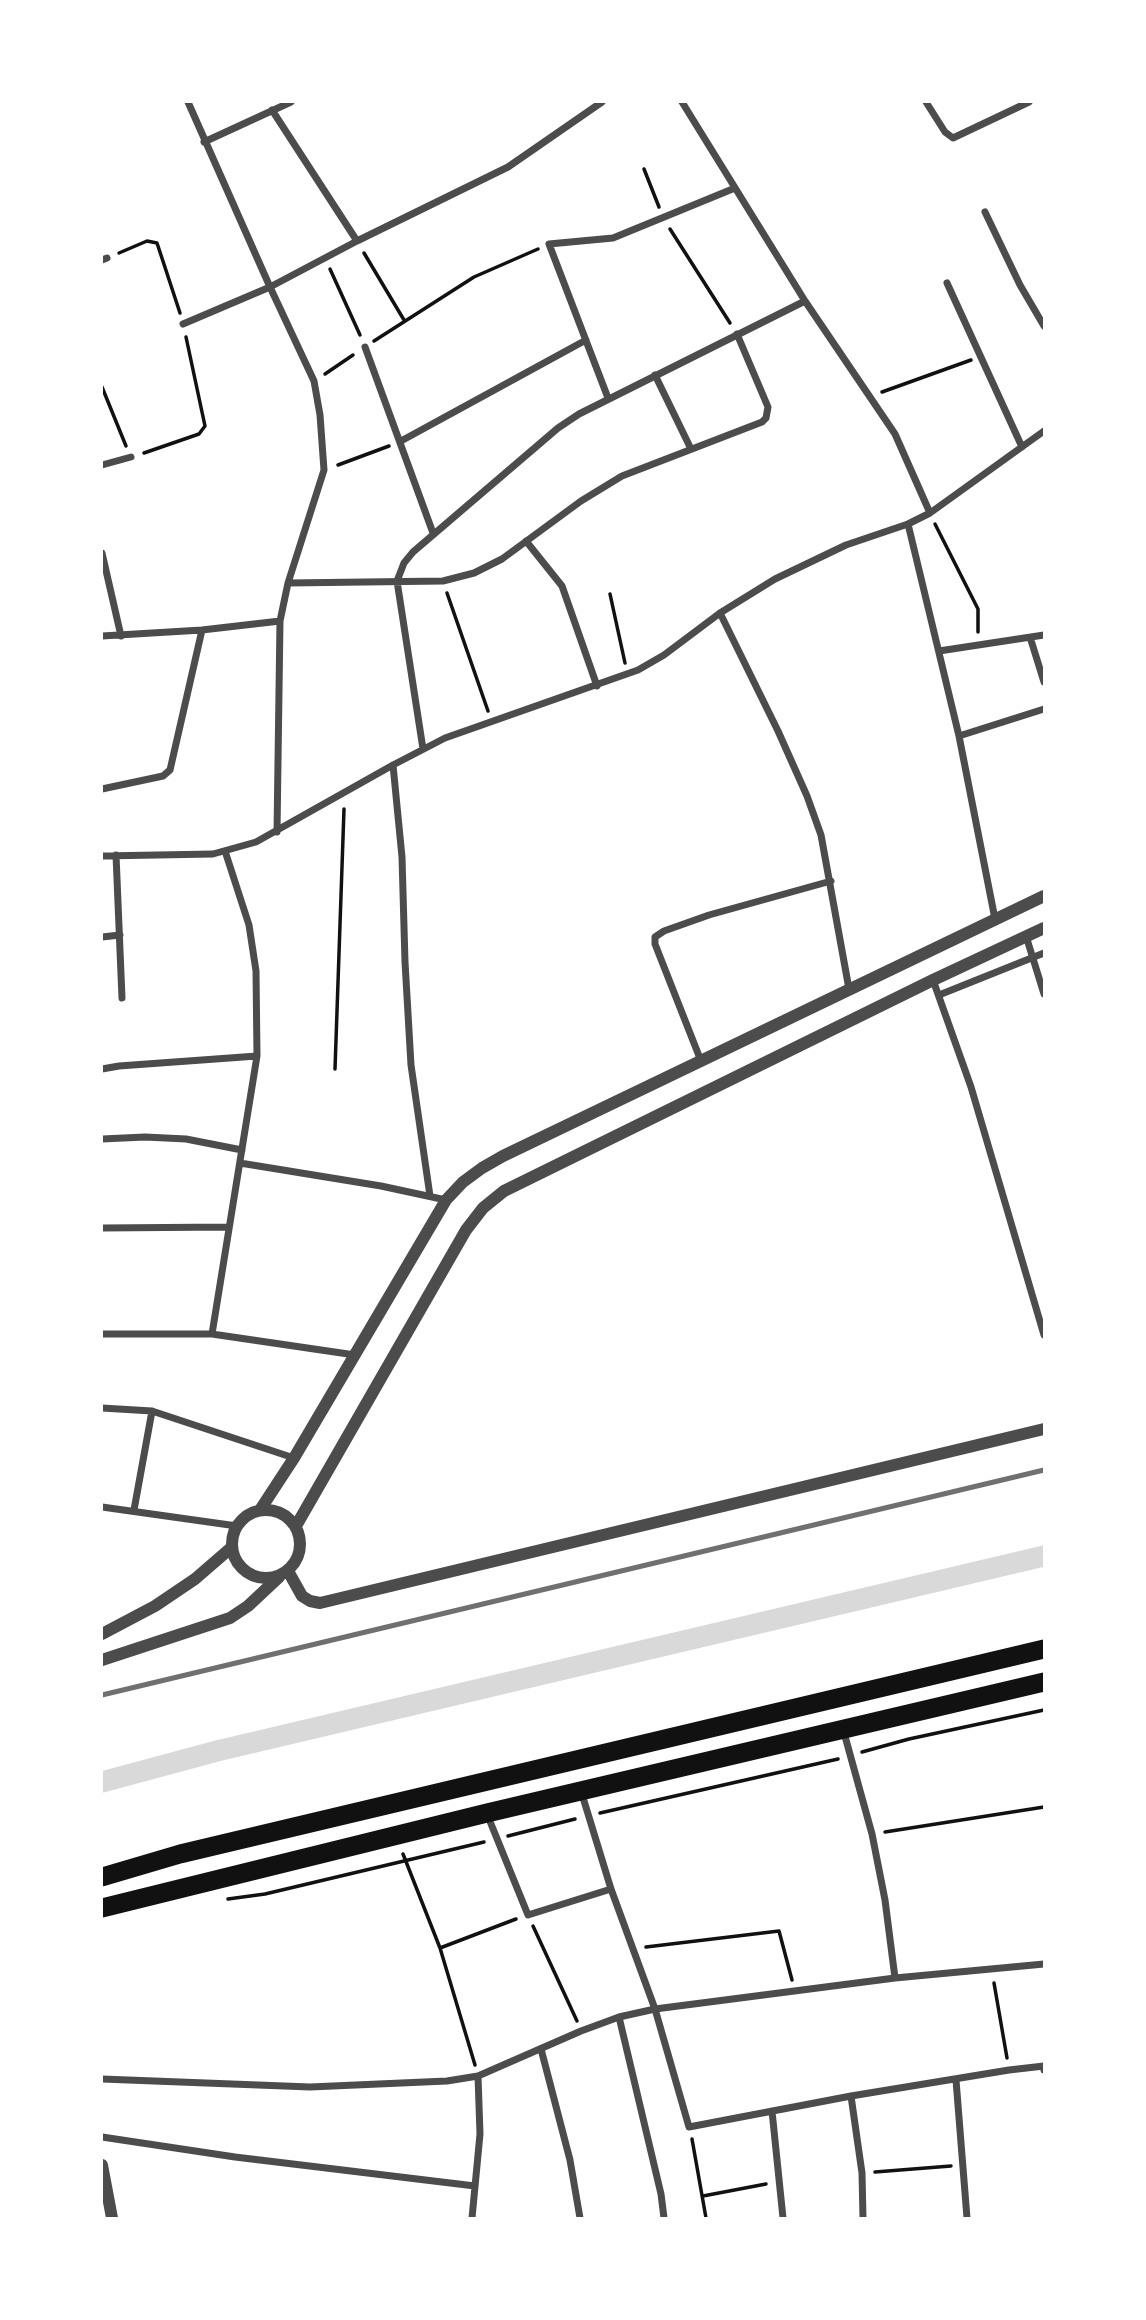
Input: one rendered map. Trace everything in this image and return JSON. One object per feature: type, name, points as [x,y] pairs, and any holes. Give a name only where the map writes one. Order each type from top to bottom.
[{"type":"highway","points":[[102,1877],[207,1847],[1045,1649]]},
{"type":"highway","points":[[102,1908],[487,1813],[1045,1682]]},
{"type":"street","points":[[188,102],[314,381],[320,415],[324,470],[288,583],[280,621],[277,832]]},
{"type":"street","points":[[204,142],[291,102]]},
{"type":"street","points":[[183,324],[270,287],[508,167],[602,102]]},
{"type":"street","points":[[684,102],[805,301],[895,434],[930,513]]},
{"type":"street","points":[[926,102],[945,132],[953,138],[1029,102]]},
{"type":"street","points":[[272,110],[357,241]]},
{"type":"street","points":[[608,398],[549,244],[613,238],[735,188]]},
{"type":"street","points":[[985,212],[1020,285],[1045,326]]},
{"type":"street","points":[[947,282],[1023,447]]},
{"type":"street","points":[[423,749],[397,581],[404,563],[433,533],[558,428],[608,398],[805,301]]},
{"type":"street","points":[[288,583],[443,581],[489,567],[581,501],[622,476],[756,426],[766,418],[768,407],[737,334]]},
{"type":"street","points":[[401,441],[586,340]]},
{"type":"street","points":[[365,347],[433,533]]},
{"type":"street","points":[[655,375],[691,449]]},
{"type":"street","points":[[102,856],[201,854],[225,851],[256,842],[423,749],[491,720],[628,674],[664,654],[720,613],[775,579],[846,545],[908,524],[930,513],[1045,431]]},
{"type":"street","points":[[102,465],[131,457]]},
{"type":"street","points":[[908,524],[958,736],[995,919]]},
{"type":"street","points":[[526,541],[562,586],[597,686]]},
{"type":"street","points":[[102,553],[121,636]]},
{"type":"street","points":[[720,613],[807,796],[821,835],[849,989]]},
{"type":"street","points":[[102,636],[202,630],[280,621]]},
{"type":"street","points":[[102,789],[163,776],[170,770],[202,630]]},
{"type":"street","points":[[939,651],[1045,635]]},
{"type":"street","points":[[1030,637],[1045,682]]},
{"type":"street","points":[[958,736],[1045,709]]},
{"type":"street","points":[[393,765],[402,857],[411,1065],[430,1196]]},
{"type":"street","points":[[212,1335],[257,1056],[254,959],[249,925],[225,851]]},
{"type":"street","points":[[116,855],[122,998]]},
{"type":"street","points":[[701,1061],[654,944],[655,937],[664,930],[709,915],[831,881]]},
{"type":"street","points":[[260,1510],[356,1355],[446,1200],[463,1182],[493,1162],[1045,896]]},
{"type":"street","points":[[296,1526],[466,1230],[483,1208],[504,1191],[933,980],[1045,928]]},
{"type":"street","points":[[102,937],[120,935]]},
{"type":"street","points":[[1027,936],[1045,993]]},
{"type":"street","points":[[939,995],[1045,953]]},
{"type":"street","points":[[933,980],[971,1087],[1045,1335]]},
{"type":"street","points":[[102,1069],[257,1056]]},
{"type":"street","points":[[102,1139],[186,1139],[242,1150]]},
{"type":"street","points":[[240,1163],[446,1200]]},
{"type":"street","points":[[102,1228],[229,1227]]},
{"type":"street","points":[[102,1334],[251,1338],[356,1355]]},
{"type":"street","points":[[102,1408],[152,1411],[294,1458]]},
{"type":"street","points":[[134,1510],[152,1411]]},
{"type":"street","points":[[283,1574],[302,1596],[320,1603],[1045,1429]]},
{"type":"street","points":[[102,1507],[237,1526]]},
{"type":"street","points":[[102,1660],[230,1618],[248,1606],[295,1564],[301,1545],[296,1526],[284,1514],[276,1511],[260,1510],[251,1513],[234,1532],[232,1548],[240,1567],[248,1574],[269,1579],[283,1574]]},
{"type":"street","points":[[102,1634],[155,1606],[195,1579],[232,1548]]},
{"type":"street","points":[[843,1728],[872,1833],[885,1900],[895,1978]]},
{"type":"street","points":[[580,1791],[611,1889],[655,2009],[689,2127],[851,2096],[1010,2070],[1044,2066],[1045,2070]]},
{"type":"street","points":[[487,1813],[528,1914],[611,1889]]},
{"type":"street","points":[[102,2079],[310,2087],[447,2081],[478,2076],[581,2031],[619,2017],[655,2009],[895,1978],[1045,1965]]},
{"type":"street","points":[[619,2017],[661,2194],[664,2218]]},
{"type":"street","points":[[541,2049],[570,2160],[580,2218]]},
{"type":"street","points":[[472,2218],[480,2134],[478,2076]]},
{"type":"street","points":[[956,2080],[967,2218]]},
{"type":"street","points":[[851,2096],[862,2173],[863,2218]]},
{"type":"street","points":[[772,2111],[783,2218]]},
{"type":"street","points":[[102,2137],[234,2157],[475,2186]]},
{"type":"street","points":[[102,2165],[112,2218]]},
{"type":"path","points":[[644,169],[663,218],[737,334]]},
{"type":"path","points":[[102,387],[131,457],[199,434],[205,426],[183,324],[157,243],[147,240],[104,259]]},
{"type":"path","points":[[357,241],[404,320]]},
{"type":"path","points":[[314,381],[474,277],[549,244]]},
{"type":"path","points":[[325,258],[365,347]]},
{"type":"path","points":[[870,397],[980,357]]},
{"type":"path","points":[[324,470],[401,441]]},
{"type":"path","points":[[930,513],[978,609],[978,644]]},
{"type":"path","points":[[443,581],[491,720]]},
{"type":"path","points":[[610,594],[628,674]]},
{"type":"path","points":[[335,1069],[344,793]]},
{"type":"path","points":[[220,1899],[265,1894],[849,1756],[909,1739],[1045,1710]]},
{"type":"path","points":[[872,1833],[1045,1807]]},
{"type":"path","points":[[398,1835],[440,1948],[478,2076]]},
{"type":"path","points":[[440,1948],[528,1914],[581,2031]]},
{"type":"path","points":[[635,1949],[779,1931],[795,1993]]},
{"type":"path","points":[[992,1970],[1010,2070]]},
{"type":"path","points":[[689,2127],[706,2218]]},
{"type":"path","points":[[862,2173],[963,2165]]},
{"type":"path","points":[[703,2196],[779,2181]]},
{"type":"waterway","points":[[102,1782],[217,1751],[1044,1556]]},
{"type":"railway","points":[[102,1695],[1044,1470]]}]
